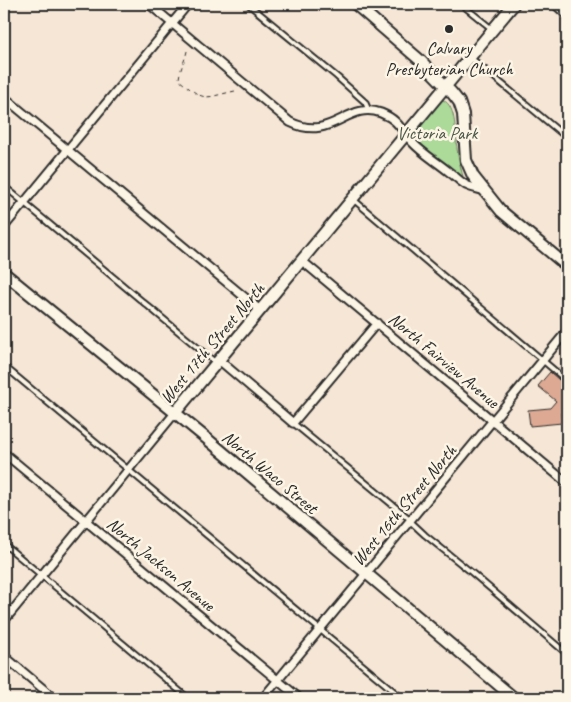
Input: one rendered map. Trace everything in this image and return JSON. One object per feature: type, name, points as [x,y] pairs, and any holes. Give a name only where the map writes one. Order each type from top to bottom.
[{"type":"street","points":[[149,4],[290,122],[302,128],[323,128],[347,115],[369,111],[381,113],[396,122],[407,133],[412,142],[466,185],[485,191]]},
{"type":"street","points":[[4,227],[188,4]]},
{"type":"street","points":[[355,4],[422,61],[459,102],[463,114],[466,160],[473,176],[501,211],[567,266]]},
{"type":"street","name":"West 17th Street North","points":[[4,621],[514,4]]},
{"type":"street","points":[[557,4],[567,13]]},
{"type":"street","points":[[4,97],[260,310]]},
{"type":"street","name":"North Fairview Avenue","points":[[301,260],[567,483]]},
{"type":"street","name":"North Waco Street","points":[[4,273],[514,698]]},
{"type":"street","points":[[218,362],[293,424],[377,323]]},
{"type":"street","name":"West 16th Street North","points":[[263,698],[567,331]]},
{"type":"street","name":"North Jackson Avenue","points":[[4,453],[299,698]]},
{"type":"street","points":[[4,656],[54,698]]},
{"type":"lane","points":[[248,4],[365,102],[369,111]]},
{"type":"lane","points":[[461,4],[492,30]]},
{"type":"lane","points":[[470,57],[567,138]]},
{"type":"lane","points":[[4,186],[218,362]]},
{"type":"lane","points":[[353,199],[567,381]]},
{"type":"lane","points":[[4,366],[402,698]]},
{"type":"lane","points":[[293,424],[411,520],[425,535],[567,654]]},
{"type":"lane","points":[[4,544],[188,698]]},
{"type":"path","points":[[187,51],[179,80],[198,95],[205,98],[235,91]]},
{"type":"green space","name":"Victoria Park","points":[[443,100],[448,103],[453,115],[457,152],[463,176],[460,178],[414,139],[412,135],[438,102]]},
{"type":"building","points":[[550,372],[567,387],[567,418],[561,413],[562,423],[530,426],[528,410],[550,408],[556,401],[538,386]]},
{"type":"place","name":"Calvary Presbyterian Church","points":[[449,29]]}]
